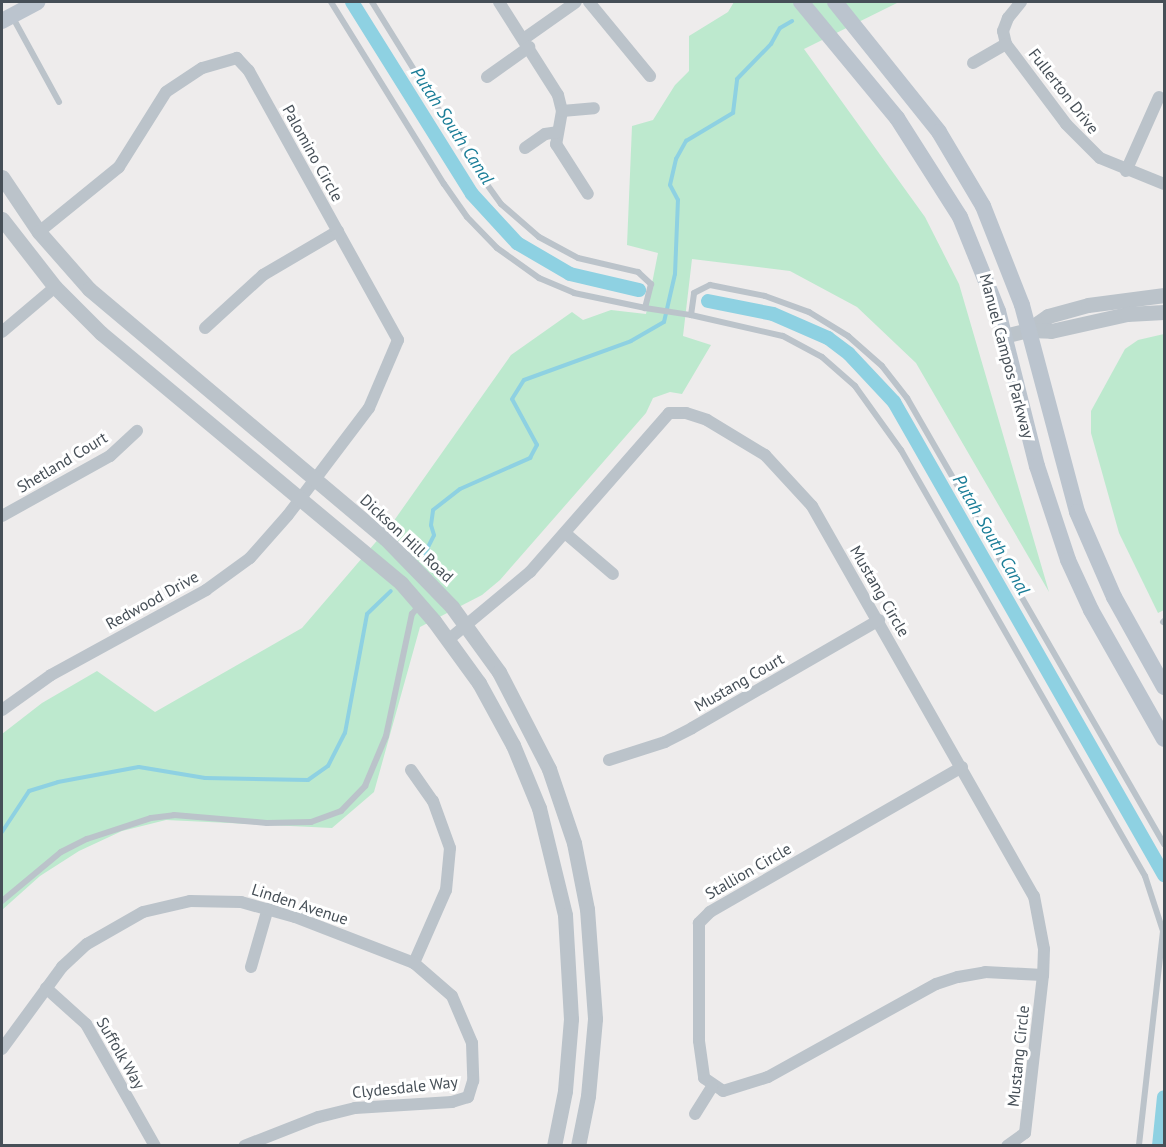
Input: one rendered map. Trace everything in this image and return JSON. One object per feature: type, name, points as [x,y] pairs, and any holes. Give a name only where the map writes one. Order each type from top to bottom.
[{"type":"main road","points":[[6,19],[38,2]]},
{"type":"main road","name":"Manuel Campos Parkway","points":[[801,2],[897,118],[941,182],[976,249],[1004,336],[1037,466],[1068,560],[1091,610],[1164,739]]},
{"type":"main road","name":"Manuel Campos Parkway","points":[[835,2],[918,103],[963,169],[999,241],[1028,330],[1088,541],[1114,597],[1164,687]]},
{"type":"street","points":[[500,2],[554,87],[562,111],[557,132],[558,150],[588,195]]},
{"type":"street","points":[[488,77],[576,2]]},
{"type":"street","points":[[589,2],[650,76]]},
{"type":"street","points":[[974,63],[1006,44],[1003,31],[1008,18],[1021,2]]},
{"type":"street","name":"Fullerton Drive","points":[[1006,44],[1082,142],[1126,171],[1164,184]]},
{"type":"street","name":"Palomino Circle","points":[[39,232],[119,167],[166,92],[202,68],[237,58],[249,71],[398,340],[369,408],[301,499]]},
{"type":"street","points":[[1126,171],[1159,98]]},
{"type":"street","points":[[562,111],[594,108]]},
{"type":"street","points":[[525,148],[545,134],[557,132]]},
{"type":"street","name":"Dickson Hill Road","points":[[2,177],[39,232],[117,315],[316,480],[417,568],[466,626],[499,672],[533,734],[560,801],[581,874],[593,956],[595,1019],[588,1096],[578,1146]]},
{"type":"street","points":[[2,219],[55,287],[101,333],[374,559],[421,605],[479,684],[513,745],[539,808],[559,879],[570,957],[572,1019],[565,1091],[554,1146]]},
{"type":"street","points":[[205,328],[263,275],[338,231]]},
{"type":"street","points":[[2,332],[55,287]]},
{"type":"street","points":[[1028,330],[1048,316],[1088,305],[1164,296]]},
{"type":"street","points":[[1004,336],[1028,330],[1051,331],[1127,314],[1164,312]]},
{"type":"street","name":"Mustang Circle","points":[[448,640],[530,572],[669,413],[686,413],[737,435],[792,480],[812,506],[879,620],[1034,896],[1044,949],[1043,975],[1025,1133],[1007,1146]]},
{"type":"street","name":"Shetland Court","points":[[2,516],[110,456],[137,431]]},
{"type":"street","name":"Redwood Drive","points":[[2,710],[51,675],[229,575],[270,537],[301,499]]},
{"type":"street","points":[[565,532],[613,574]]},
{"type":"street","name":"Mustang Court","points":[[609,760],[665,742],[692,728],[879,620]]},
{"type":"street","name":"Stallion Circle","points":[[712,1087],[700,1069],[699,923],[711,912],[962,767]]},
{"type":"street","points":[[411,770],[433,801],[450,848],[446,890],[414,963]]},
{"type":"street","name":"Linden Avenue","points":[[2,1049],[46,987],[87,944],[143,912],[215,900],[268,908],[414,963],[452,996],[467,1026],[474,1062],[468,1097]]},
{"type":"street","points":[[251,967],[268,908]]},
{"type":"street","points":[[694,1114],[712,1087],[738,1089],[768,1077],[936,984],[985,972],[1043,975]]},
{"type":"street","name":"Suffolk Way","points":[[46,987],[86,1024],[155,1146]]},
{"type":"street","name":"Clydesdale Way","points":[[244,1146],[281,1130],[355,1108],[452,1102],[468,1097]]},
{"type":"lane","points":[[331,2],[444,184],[467,217],[497,248],[539,278],[574,293],[691,315],[783,336],[822,357],[855,386],[901,450],[1145,876],[1163,931],[1139,1146]]},
{"type":"lane","points":[[372,2],[501,204],[539,237],[578,258],[638,272],[651,284],[648,308]]},
{"type":"lane","points":[[6,19],[59,102]]},
{"type":"lane","points":[[691,315],[694,293],[710,285],[765,296],[808,312],[838,330],[882,366],[907,398],[1164,844]]},
{"type":"lane","points":[[2,902],[35,870],[61,852],[87,839],[150,818],[174,815],[267,823],[311,822],[341,811],[365,786],[386,736],[402,677],[412,614],[421,605]]},
{"type":"green space","points":[[734,2],[899,2],[804,49],[925,217],[959,284],[1049,592],[916,363],[857,307],[790,271],[692,259],[683,336],[711,345],[682,394],[670,392],[653,398],[646,413],[500,580],[482,595],[420,627],[374,792],[332,828],[166,820],[122,831],[79,851],[40,876],[2,910],[2,734],[42,703],[97,671],[155,712],[302,628],[393,522],[511,355],[572,312],[583,320],[611,310],[646,314],[658,253],[627,245],[632,126],[653,120],[675,85],[689,71],[689,36],[728,12]]},
{"type":"green space","points":[[1164,334],[1164,610],[1158,613],[1119,533],[1091,433],[1091,411],[1125,349],[1138,340]]},
{"type":"waterway","name":"Putah South Canal","points":[[352,2],[472,194],[517,243],[570,274],[639,290]]},
{"type":"waterway","points":[[424,555],[434,535],[431,525],[433,510],[460,489],[530,458],[537,445],[512,399],[524,380],[631,341],[664,322],[675,274],[678,200],[670,185],[676,159],[686,141],[733,113],[737,79],[771,44],[780,28],[792,21]]},
{"type":"waterway","name":"Putah South Canal","points":[[708,301],[773,314],[828,338],[849,354],[894,402],[1164,875]]},
{"type":"waterway","points":[[2,832],[29,791],[58,782],[139,767],[205,778],[308,780],[328,766],[345,733],[367,614],[391,591]]},
{"type":"waterway","name":"Putah South Canal","points":[[1159,1146],[1164,1097]]}]
